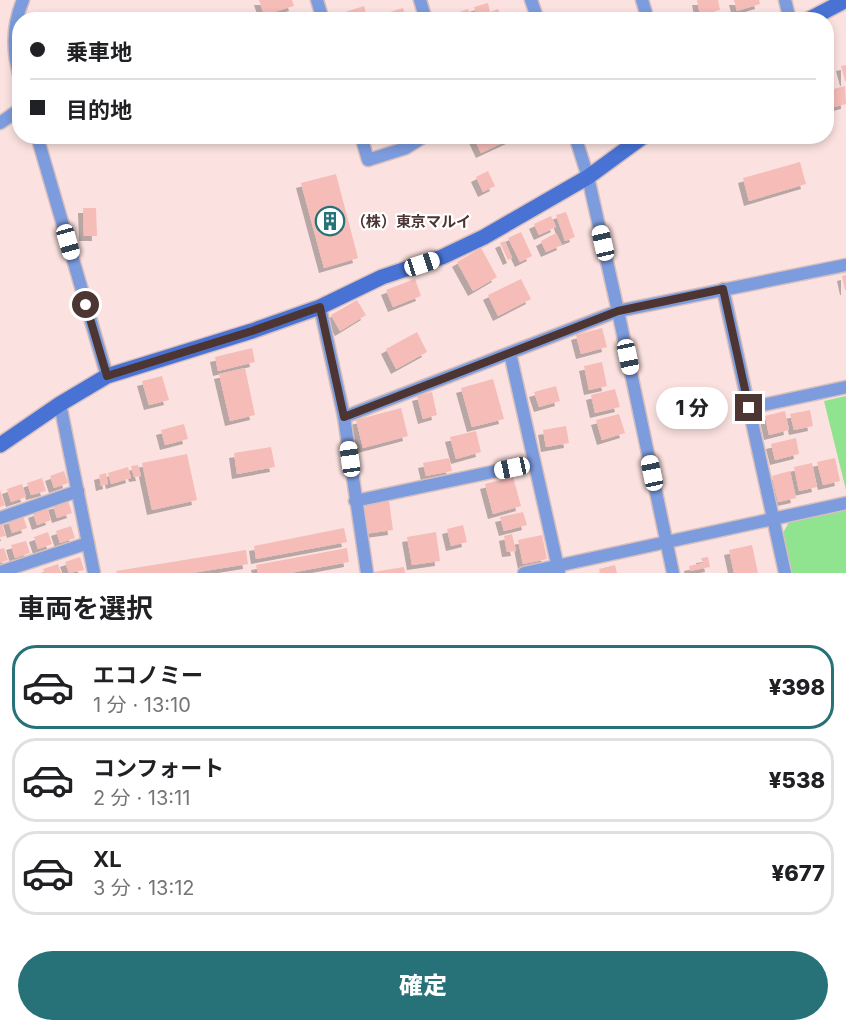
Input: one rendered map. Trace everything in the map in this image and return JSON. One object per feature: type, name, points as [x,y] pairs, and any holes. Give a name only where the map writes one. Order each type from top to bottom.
[{"type":"street","points":[[823,12],[846,0]]},
{"type":"street","points":[[39,144],[107,376]]},
{"type":"street","points":[[363,144],[368,160],[412,144]]},
{"type":"street","points":[[578,144],[588,177],[618,311],[673,573]]},
{"type":"street","points":[[0,445],[60,404],[107,376],[252,331],[320,307],[382,277],[442,257],[484,237],[588,177],[633,144]]},
{"type":"street","points":[[344,417],[618,311],[846,265]]},
{"type":"street","points":[[723,289],[784,573]]},
{"type":"street","points":[[320,307],[344,417],[367,573]]},
{"type":"street","points":[[510,353],[558,569]]},
{"type":"street","points":[[749,408],[846,387]]},
{"type":"street","points":[[60,404],[94,573]]},
{"type":"street","points":[[355,501],[534,463]]},
{"type":"street","points":[[0,518],[78,491]]},
{"type":"street","points":[[524,573],[558,569],[666,542],[846,502]]},
{"type":"street","points":[[0,572],[88,543]]},
{"type":"green space","points":[[846,396],[846,490],[824,401]]},
{"type":"green space","points":[[846,510],[846,573],[792,573],[783,533],[789,522]]},
{"type":"building","points":[[259,0],[292,0],[294,6],[274,12],[263,12]]},
{"type":"building","points":[[697,0],[718,0],[720,10],[699,12]]},
{"type":"building","points":[[734,0],[759,0],[760,4],[737,11]]},
{"type":"building","points":[[488,3],[490,12],[476,12],[474,7]]},
{"type":"building","points":[[364,6],[366,12],[345,12]]},
{"type":"building","points":[[403,8],[404,12],[390,12]]},
{"type":"building","points":[[846,65],[846,81],[845,81],[841,66]]},
{"type":"building","points":[[845,86],[846,104],[834,107],[834,89]]},
{"type":"building","points":[[477,144],[500,144],[481,153]]},
{"type":"building","points":[[800,162],[806,184],[749,201],[743,178]]},
{"type":"building","points":[[488,171],[495,186],[483,192],[476,177]]},
{"type":"building","name":"（株）東京マルイ","points":[[336,174],[358,258],[324,268],[301,183]]},
{"type":"building","points":[[83,208],[96,208],[97,236],[84,236]]},
{"type":"building","points":[[566,212],[575,237],[565,241],[556,215]]},
{"type":"building","points":[[551,216],[556,227],[539,235],[534,224]]},
{"type":"building","points":[[521,232],[532,256],[520,262],[508,238]]},
{"type":"building","points":[[556,233],[562,245],[546,252],[541,241]]},
{"type":"building","points":[[505,241],[512,258],[508,260],[500,243]]},
{"type":"building","points":[[481,248],[497,277],[473,291],[457,262]]},
{"type":"building","points":[[846,275],[846,290],[845,290],[842,276]]},
{"type":"building","points":[[415,279],[421,296],[393,307],[386,290]]},
{"type":"building","points":[[521,279],[531,299],[498,316],[488,295]]},
{"type":"building","points":[[357,300],[366,315],[340,331],[331,315]]},
{"type":"building","points":[[602,328],[607,347],[581,354],[576,335]]},
{"type":"building","points":[[417,332],[427,352],[396,369],[386,349]]},
{"type":"building","points":[[252,348],[255,362],[218,371],[215,357]]},
{"type":"building","points":[[602,362],[607,386],[589,390],[584,366]]},
{"type":"building","points":[[245,368],[255,415],[230,421],[219,374]]},
{"type":"building","points":[[162,376],[169,400],[149,405],[142,381]]},
{"type":"building","points":[[493,379],[504,419],[472,427],[461,388]]},
{"type":"building","points":[[556,386],[560,401],[539,407],[534,392]]},
{"type":"building","points":[[615,389],[620,407],[595,413],[591,395]]},
{"type":"building","points":[[432,392],[437,415],[423,419],[417,396]]},
{"type":"building","points":[[401,408],[408,436],[363,448],[356,420]]},
{"type":"building","points":[[810,410],[813,426],[794,430],[790,414]]},
{"type":"building","points":[[785,411],[789,430],[769,435],[765,416]]},
{"type":"building","points":[[619,414],[625,433],[602,440],[596,420]]},
{"type":"building","points":[[184,424],[188,439],[165,445],[161,430]]},
{"type":"building","points":[[566,426],[569,443],[546,447],[543,430]]},
{"type":"building","points":[[476,431],[481,452],[456,459],[450,437]]},
{"type":"building","points":[[796,438],[799,454],[775,460],[771,444]]},
{"type":"building","points":[[271,447],[275,467],[237,474],[234,453]]},
{"type":"building","points":[[187,454],[197,500],[152,510],[142,463]]},
{"type":"building","points":[[449,458],[452,471],[426,476],[423,463]]},
{"type":"building","points":[[835,458],[840,481],[823,485],[817,462]]},
{"type":"building","points":[[812,463],[817,487],[799,491],[794,467]]},
{"type":"building","points":[[138,465],[141,476],[134,477],[131,466]]},
{"type":"building","points":[[128,467],[131,478],[111,484],[108,473]]},
{"type":"building","points":[[64,471],[68,483],[54,488],[50,476]]},
{"type":"building","points":[[790,471],[796,498],[778,502],[772,476]]},
{"type":"building","points":[[106,473],[108,484],[101,486],[99,475]]},
{"type":"building","points":[[513,477],[521,506],[493,514],[485,484]]},
{"type":"building","points":[[42,478],[46,491],[31,495],[27,483]]},
{"type":"building","points":[[22,484],[26,497],[11,502],[7,489]]},
{"type":"building","points":[[0,490],[5,505],[0,507]]},
{"type":"building","points":[[68,501],[72,513],[57,518],[53,505]]},
{"type":"building","points":[[389,501],[393,530],[364,534],[360,506]]},
{"type":"building","points":[[47,508],[51,520],[37,525],[33,513]]},
{"type":"building","points":[[523,512],[527,525],[504,531],[500,517]]},
{"type":"building","points":[[23,516],[27,528],[12,533],[8,520]]},
{"type":"building","points":[[0,519],[6,536],[0,537]]},
{"type":"building","points":[[463,525],[467,542],[451,546],[447,529]]},
{"type":"building","points":[[71,526],[75,538],[60,543],[56,531]]},
{"type":"building","points":[[344,528],[347,542],[256,559],[254,546]]},
{"type":"building","points":[[48,532],[52,544],[38,549],[34,537]]},
{"type":"building","points":[[436,532],[440,561],[412,565],[407,537]]},
{"type":"building","points":[[512,534],[516,551],[507,552],[504,536]]},
{"type":"building","points":[[542,535],[547,559],[523,564],[518,540]]},
{"type":"building","points":[[26,541],[30,553],[15,558],[11,545]]},
{"type":"building","points":[[752,545],[758,573],[734,573],[729,550]]},
{"type":"building","points":[[4,548],[8,560],[0,563],[0,549]]},
{"type":"building","points":[[347,548],[349,562],[290,573],[258,573],[256,565]]},
{"type":"building","points":[[246,550],[248,564],[192,573],[117,573],[116,571]]},
{"type":"building","points":[[80,557],[84,570],[69,573],[65,562]]},
{"type":"building","points":[[708,557],[710,567],[690,571],[689,566],[703,563],[701,558]]},
{"type":"building","points":[[58,564],[61,573],[45,573],[43,569]]},
{"type":"building","points":[[615,565],[617,573],[600,573],[599,569]]},
{"type":"building","points":[[404,567],[405,573],[373,573],[373,572]]},
{"type":"place","name":"（株）東京マルイ","points":[[330,221]]},
{"type":"route","points":[[86,305],[107,376],[252,331],[320,307],[344,417],[618,311],[723,289],[749,408]]}]
